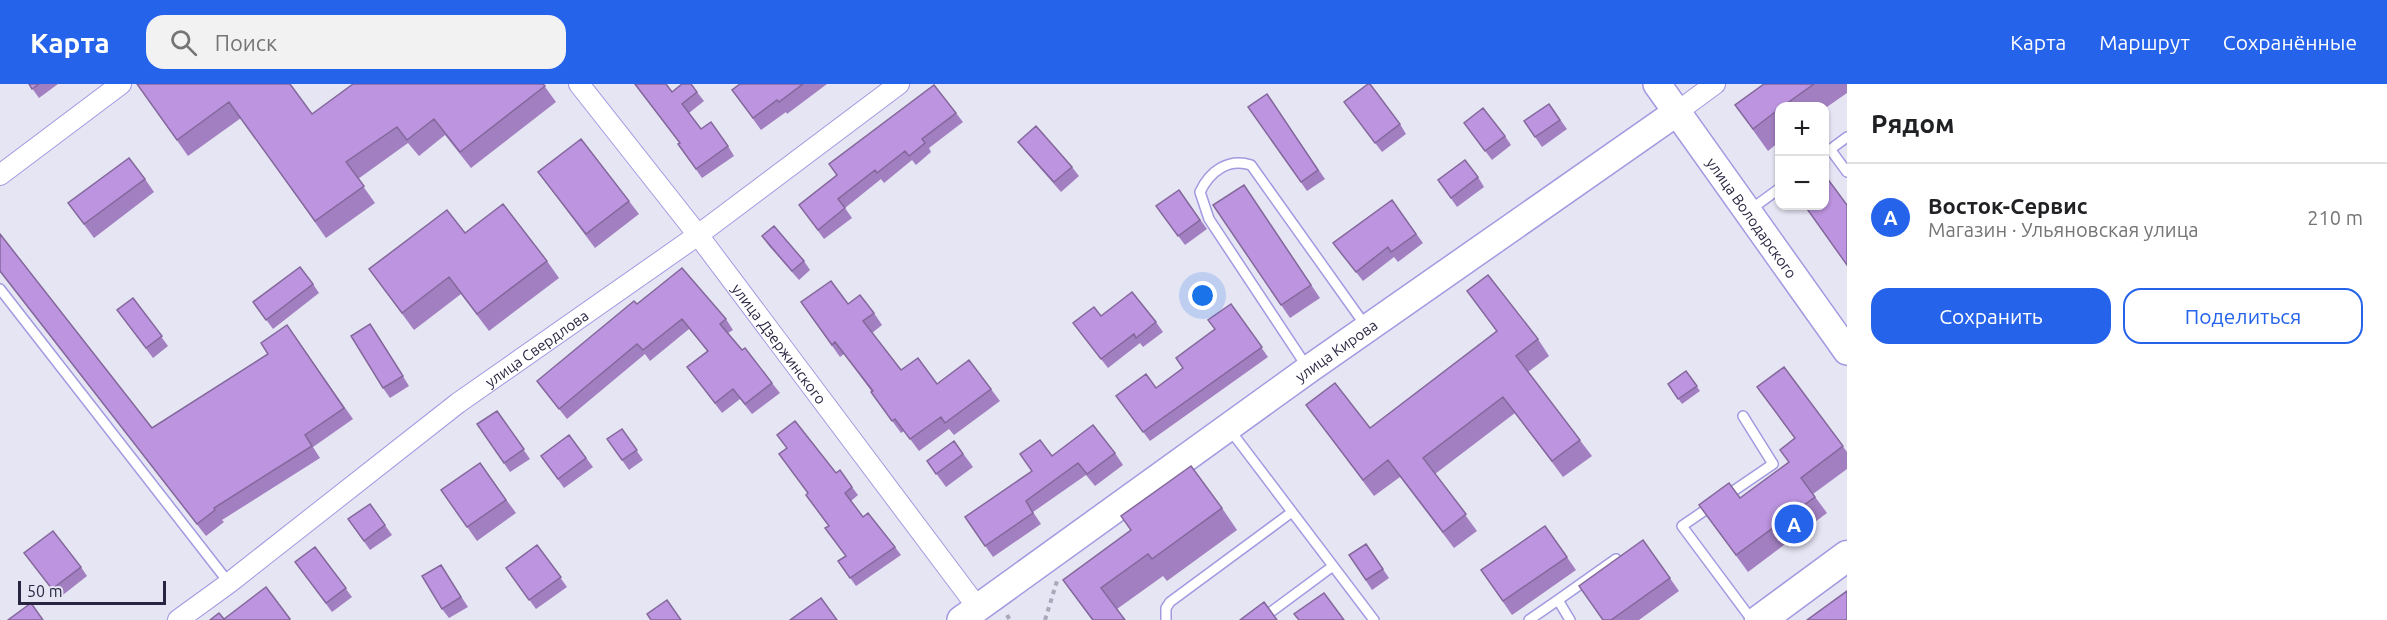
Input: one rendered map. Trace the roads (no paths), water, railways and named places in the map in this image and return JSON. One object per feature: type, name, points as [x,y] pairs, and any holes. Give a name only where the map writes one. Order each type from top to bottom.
[{"type":"main road","points":[[1760,620],[1847,556]]},
{"type":"street","points":[[0,174],[121,84]]},
{"type":"street","name":"улица Дзержинского","points":[[579,84],[698,235],[969,614]]},
{"type":"street","name":"улица Свердлова","points":[[178,620],[458,403],[698,235],[899,84]]},
{"type":"street","name":"улица Володарского","points":[[1657,84],[1847,351]]},
{"type":"street","name":"улица Кирова","points":[[969,614],[1309,369],[1715,84]]},
{"type":"lane","points":[[1829,150],[1847,137]]},
{"type":"lane","points":[[1829,154],[1847,172]]},
{"type":"lane","points":[[1309,369],[1209,219],[1200,192],[1205,181],[1214,172],[1226,164],[1239,161],[1251,165],[1368,328]]},
{"type":"lane","points":[[1748,212],[1775,191]]},
{"type":"lane","points":[[0,289],[229,582]]},
{"type":"lane","points":[[1743,416],[1773,464],[1682,526],[1752,620]]},
{"type":"lane","points":[[1228,428],[1374,620]]},
{"type":"lane","points":[[1166,620],[1166,608],[1170,602],[1292,512]]},
{"type":"lane","points":[[1529,620],[1616,560]]},
{"type":"lane","points":[[1260,620],[1333,566]]},
{"type":"lane","points":[[1557,600],[1570,620]]},
{"type":"place","name":"Восток-Сервис","points":[[1794,524]]}]
